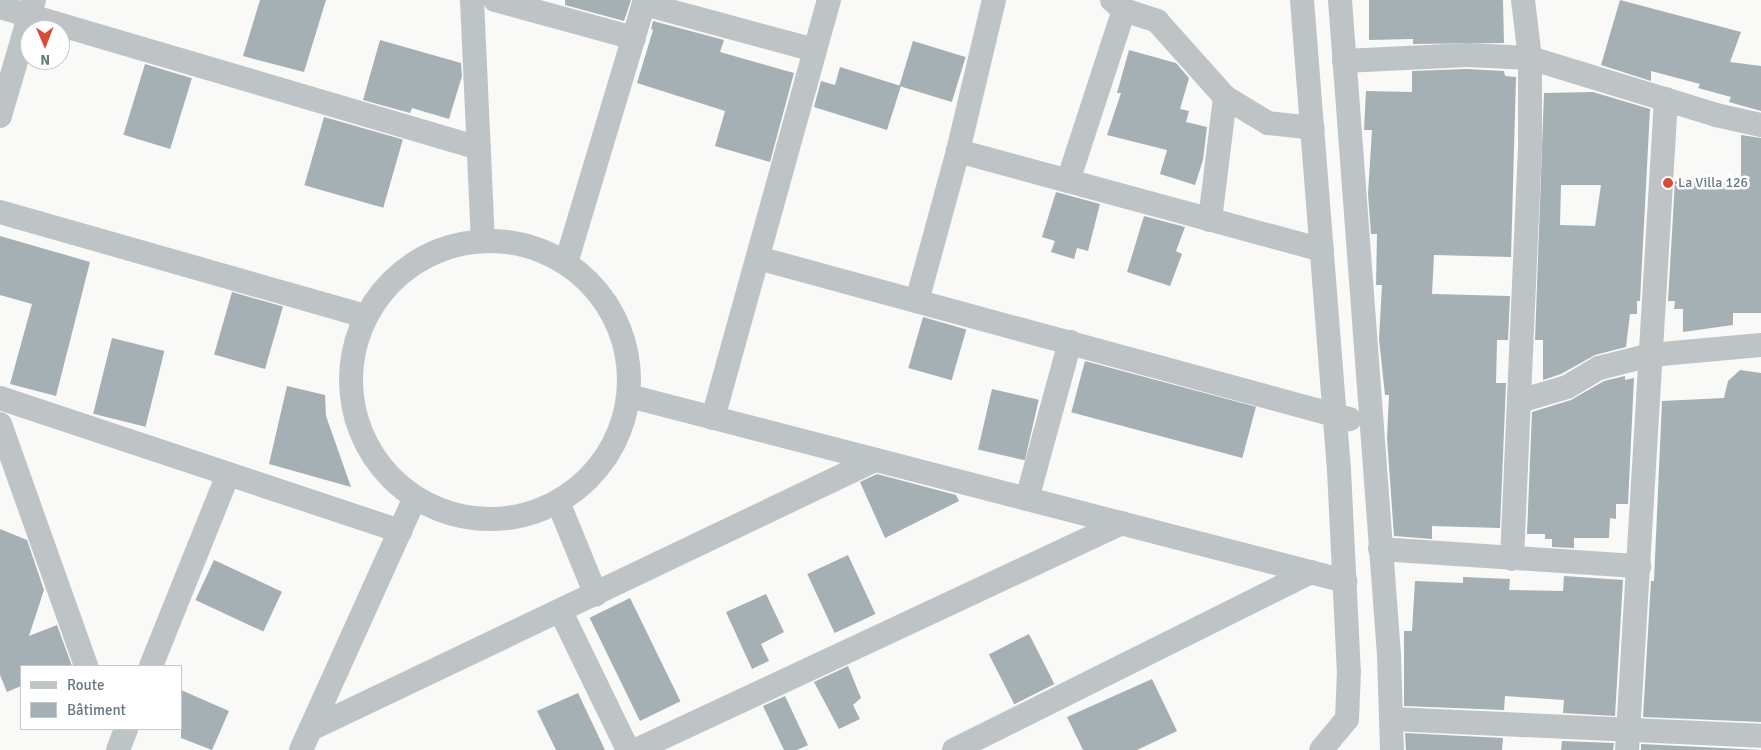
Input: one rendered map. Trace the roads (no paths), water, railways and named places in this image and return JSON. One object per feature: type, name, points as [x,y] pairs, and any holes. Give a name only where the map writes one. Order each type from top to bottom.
[{"type":"street","points":[[472,0],[483,242]]},
{"type":"street","points":[[495,0],[634,38]]},
{"type":"street","points":[[714,418],[829,0]]},
{"type":"street","points":[[917,301],[958,151],[994,0]]},
{"type":"street","points":[[1302,0],[1334,415],[1350,671],[1347,719],[1321,750]]},
{"type":"street","points":[[1340,0],[1380,549],[1392,750]]},
{"type":"street","points":[[1512,559],[1520,400],[1530,58],[1523,0]]},
{"type":"street","points":[[566,263],[645,2],[815,50]]},
{"type":"street","points":[[1068,181],[1118,5],[1157,21],[1225,97],[1268,122],[1313,128]]},
{"type":"street","points":[[0,7],[32,8],[479,148]]},
{"type":"street","points":[[0,116],[32,8]]},
{"type":"street","points":[[1344,61],[1467,55],[1530,58],[1716,116],[1761,125]]},
{"type":"street","points":[[1210,220],[1225,97]]},
{"type":"street","points":[[1628,739],[1640,566],[1650,355],[1666,99]]},
{"type":"street","points":[[958,151],[1322,250]]},
{"type":"street","points":[[0,212],[366,316]]},
{"type":"street","points":[[483,242],[526,246],[566,263],[598,291],[620,328],[630,370],[629,396],[624,421],[606,459],[587,481],[558,502],[518,516],[475,518],[434,507],[415,497],[384,470],[368,447],[355,416],[351,382],[353,355],[366,316],[390,284],[422,259],[448,248],[483,242]]},
{"type":"street","points":[[758,258],[1370,424]]},
{"type":"street","points":[[1027,499],[1070,342]]},
{"type":"street","points":[[1520,400],[1563,389],[1599,368],[1650,355],[1761,345]]},
{"type":"street","points":[[629,396],[1345,581]]},
{"type":"street","points":[[0,398],[400,530]]},
{"type":"street","points":[[2,436],[86,665]]},
{"type":"street","points":[[306,739],[561,612],[875,460]]},
{"type":"street","points":[[151,665],[228,474]]},
{"type":"street","points":[[306,739],[415,497]]},
{"type":"street","points":[[558,502],[596,595]]},
{"type":"street","points":[[636,750],[1122,524]]},
{"type":"street","points":[[1380,549],[1640,566]]},
{"type":"street","points":[[954,750],[1311,572]]},
{"type":"street","points":[[561,612],[628,750]]},
{"type":"street","points":[[1391,719],[1628,739],[1761,736]]},
{"type":"street","points":[[109,730],[117,750]]},
{"type":"street","points":[[117,750],[126,730]]},
{"type":"place","name":"La Villa 126","points":[[1668,183]]}]
